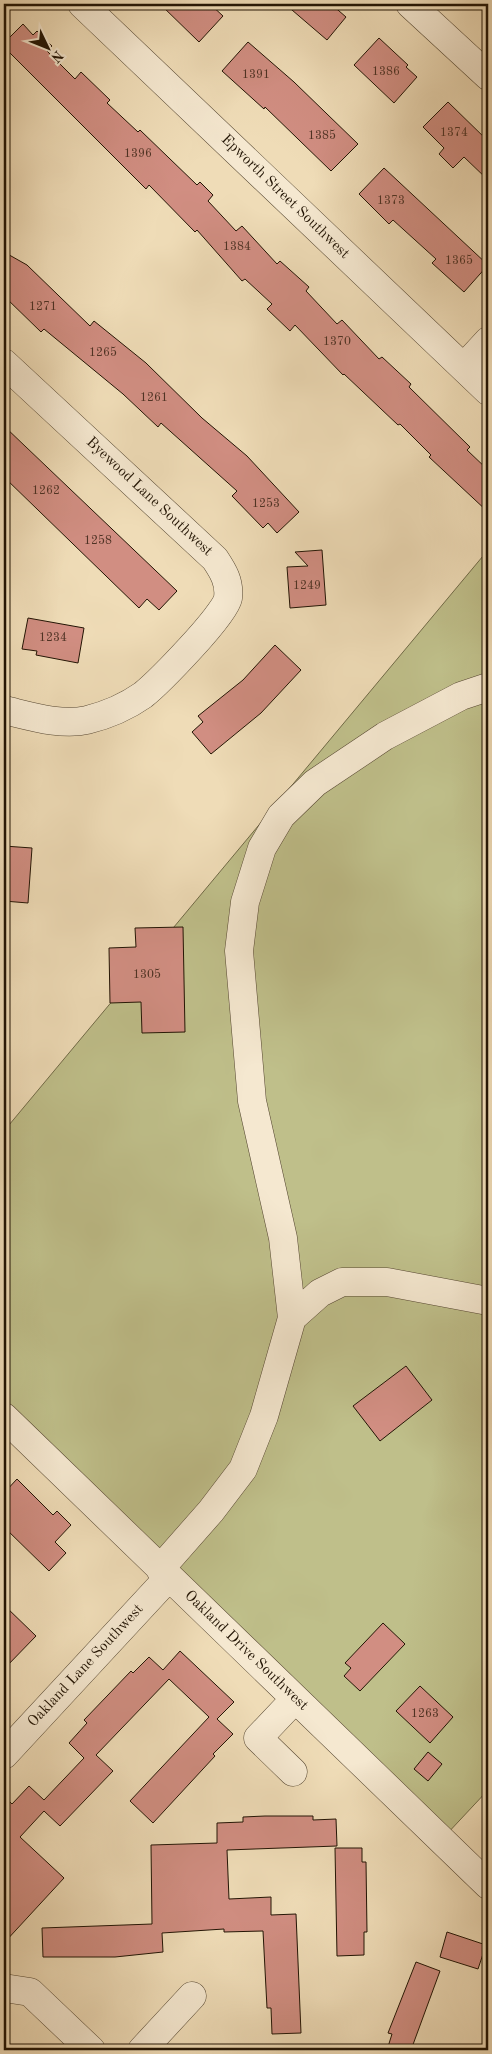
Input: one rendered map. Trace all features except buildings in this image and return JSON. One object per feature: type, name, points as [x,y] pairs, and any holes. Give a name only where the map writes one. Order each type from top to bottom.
[{"type":"street","name":"Epworth Street Southwest","points":[[82,4],[488,391]]},
{"type":"street","points":[[410,4],[488,76]]},
{"type":"street","points":[[464,367],[488,341]]},
{"type":"street","name":"Byewood Lane Southwest","points":[[4,363],[215,559],[227,578],[228,598],[216,621],[150,688],[115,712],[85,720],[50,720],[4,710]]},
{"type":"street","points":[[292,1318],[283,1238],[252,1101],[239,951],[245,902],[262,848],[281,816],[315,783],[385,736],[461,696],[488,687]]},
{"type":"street","points":[[292,1318],[320,1293],[342,1282],[386,1282],[488,1301]]},
{"type":"street","name":"Oakland Lane Southwest","points":[[4,1755],[164,1573],[243,1469],[264,1416],[292,1318]]},
{"type":"street","name":"Oakland Drive Southwest","points":[[4,1417],[488,1885]]},
{"type":"street","points":[[293,1772],[258,1738],[295,1699]]},
{"type":"street","points":[[4,1988],[30,1992],[91,2050]]},
{"type":"street","points":[[142,2050],[192,1996]]},
{"type":"green space","points":[[488,550],[488,1790],[445,1836],[4,1429],[4,1131]]}]
